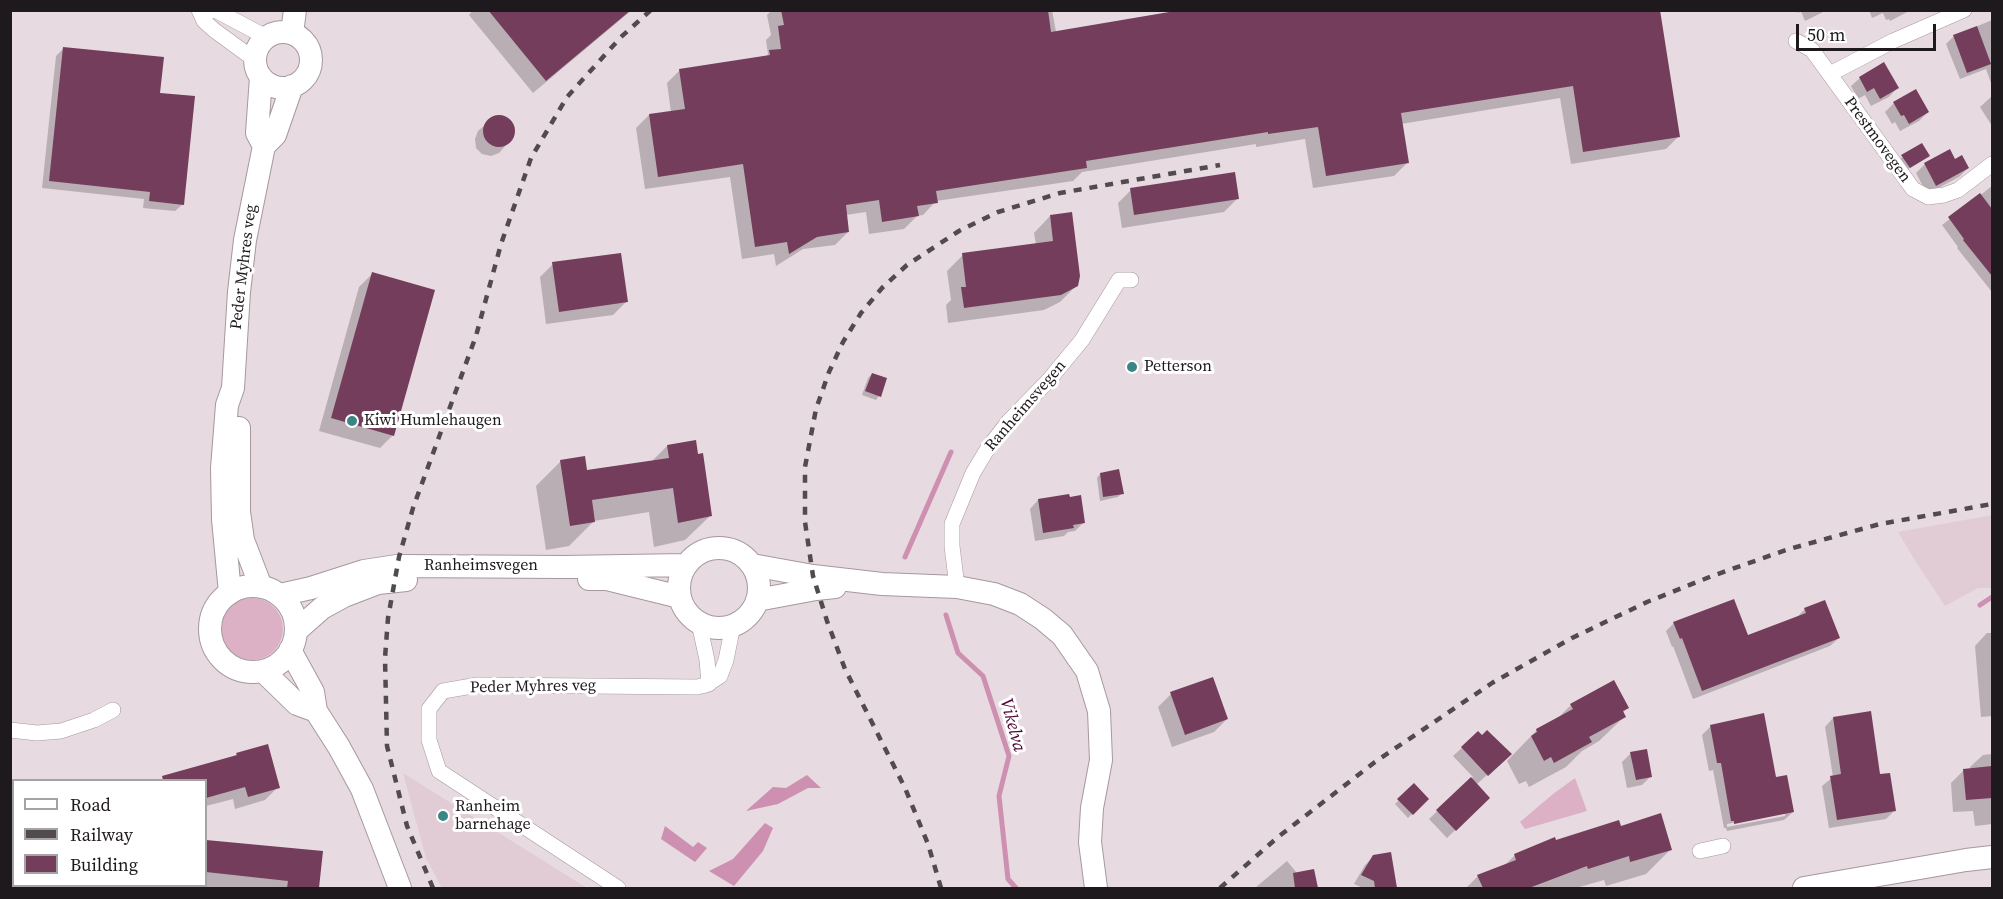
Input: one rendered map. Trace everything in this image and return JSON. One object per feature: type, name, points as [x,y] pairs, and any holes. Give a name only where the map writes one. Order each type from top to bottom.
[{"type":"street","points":[[199,10],[204,21],[275,87],[292,87],[306,76],[311,60],[306,43],[292,33],[274,33],[266,37],[256,52],[258,69]]},
{"type":"street","points":[[206,10],[217,11],[266,37]]},
{"type":"street","points":[[292,33],[295,10]]},
{"type":"street","points":[[1830,74],[1893,41],[1964,10]]},
{"type":"street","name":"Prestmovegen","points":[[1796,41],[1812,50],[1913,189],[1928,197],[1944,195],[1958,190],[1992,164]]},
{"type":"street","name":"Peder Myhres veg","points":[[258,69],[257,133],[264,146]]},
{"type":"street","name":"Peder Myhres veg","points":[[230,593],[221,486],[227,405],[233,388],[245,240],[264,146],[276,135],[292,87]]},
{"type":"street","name":"Ranheimsvegen","points":[[952,587],[952,524],[973,473],[988,448],[1009,422],[1048,381],[1082,340],[1119,280],[1131,280]]},
{"type":"street","name":"Peder Myhres veg","points":[[233,388],[238,405],[238,488],[243,540],[271,591]]},
{"type":"street","points":[[719,547],[737,552],[752,565],[759,582],[757,600],[748,616],[733,626],[716,628],[699,623],[687,612],[680,597],[679,580],[686,565],[700,552],[719,547]]},
{"type":"street","name":"Ranheimsvegen","points":[[271,591],[311,588],[364,571],[396,566],[686,565]]},
{"type":"street","points":[[752,565],[813,576],[882,584],[952,587],[994,594],[1020,604],[1062,635],[1087,671],[1099,711],[1101,760],[1092,808],[1090,843],[1096,888]]},
{"type":"street","name":"Ranheimsvegen","points":[[293,641],[322,608],[344,596],[378,583],[393,581],[608,579],[680,597]]},
{"type":"street","points":[[757,600],[816,589],[882,584]]},
{"type":"street","points":[[293,641],[277,664],[263,671],[250,672],[228,664],[219,656],[210,634],[211,622],[218,606],[230,593],[241,588],[271,591],[292,611],[293,641],[313,692],[316,711],[362,789],[400,888]]},
{"type":"street","points":[[699,623],[707,660],[709,684]]},
{"type":"street","points":[[709,684],[720,676],[733,626]]},
{"type":"street","points":[[263,671],[297,704],[316,711]]},
{"type":"street","name":"Peder Myhres veg","points":[[618,888],[440,771],[429,740],[429,709],[443,691],[477,685],[697,687],[709,684]]},
{"type":"street","points":[[10,730],[37,733],[61,731],[94,720],[113,710]]},
{"type":"street","points":[[1700,851],[1723,846]]},
{"type":"street","points":[[1804,888],[1992,857]]},
{"type":"shaded area","points":[[1992,515],[1992,588],[1978,588],[1945,606],[1898,532]]},
{"type":"shaded area","points":[[252,598],[264,600],[274,607],[281,617],[283,629],[281,641],[274,651],[264,658],[252,660],[240,658],[230,651],[223,641],[221,629],[223,617],[230,607],[240,600]]},
{"type":"shaded area","name":"Ranheim barnehage","points":[[403,773],[587,888],[442,888],[426,858]]},
{"type":"shaded area","points":[[807,775],[821,788],[808,788],[778,804],[746,811],[773,787],[786,788]]},
{"type":"shaded area","points":[[1575,778],[1587,811],[1525,829],[1520,822]]},
{"type":"shaded area","points":[[765,823],[773,828],[763,851],[734,886],[709,871],[733,859]]},
{"type":"shaded area","points":[[665,826],[693,847],[698,842],[707,848],[695,862],[661,839]]},
{"type":"building","points":[[488,10],[631,10],[546,81]]},
{"type":"building","points":[[781,10],[1048,10],[1051,32],[1181,10],[1660,10],[1680,137],[1583,152],[1573,86],[1401,113],[1409,163],[1326,176],[1318,127],[1268,134],[1268,132],[1086,161],[1087,168],[936,191],[938,203],[917,206],[919,216],[882,222],[879,200],[846,205],[849,232],[817,237],[789,254],[787,242],[755,247],[743,164],[658,177],[649,114],[685,109],[679,69],[770,55],[769,50],[781,49],[778,26],[784,25]]},
{"type":"building","points":[[1977,26],[1991,64],[1967,73],[1953,35]]},
{"type":"building","points":[[63,47],[164,57],[160,93],[195,96],[184,205],[149,201],[150,192],[49,181]]},
{"type":"building","points":[[1884,62],[1899,88],[1880,99],[1874,88],[1867,92],[1859,77]]},
{"type":"building","points":[[1916,89],[1929,112],[1909,124],[1893,102]]},
{"type":"building","points":[[499,115],[511,119],[515,131],[511,143],[499,147],[487,143],[483,131],[487,119]]},
{"type":"building","points":[[1922,143],[1930,156],[1910,168],[1901,155]]},
{"type":"building","points":[[1950,149],[1955,159],[1962,155],[1969,168],[1936,186],[1924,163]]},
{"type":"building","points":[[1235,172],[1239,199],[1134,215],[1130,188]]},
{"type":"building","points":[[1980,193],[1992,209],[1992,276],[1948,217]]},
{"type":"building","points":[[1072,212],[1080,276],[1078,286],[1061,295],[964,308],[961,287],[966,287],[962,253],[1053,241],[1050,215]]},
{"type":"building","points":[[621,253],[628,302],[559,312],[552,262]]},
{"type":"building","points":[[372,272],[435,290],[394,436],[331,418]]},
{"type":"building","points":[[872,373],[887,378],[881,397],[865,391]]},
{"type":"building","points":[[696,440],[698,454],[703,453],[712,516],[678,523],[673,488],[592,500],[595,522],[570,526],[560,460],[585,456],[587,470],[669,458],[667,445]]},
{"type":"building","points":[[1119,469],[1124,494],[1103,497],[1100,473]]},
{"type":"building","points":[[1069,494],[1070,497],[1081,495],[1085,523],[1073,525],[1074,528],[1043,533],[1038,499]]},
{"type":"building","points":[[1734,599],[1748,635],[1806,613],[1804,608],[1825,600],[1840,638],[1702,691],[1682,638],[1680,639],[1673,622]]},
{"type":"building","points":[[1213,677],[1228,719],[1185,735],[1170,692]]},
{"type":"building","points":[[1614,680],[1629,708],[1623,711],[1626,717],[1589,737],[1592,742],[1554,763],[1551,757],[1544,761],[1531,736],[1537,732],[1536,729],[1573,709],[1570,704]]},
{"type":"building","points":[[1871,711],[1880,774],[1890,773],[1896,811],[1837,820],[1830,776],[1841,774],[1833,717]]},
{"type":"building","points":[[1764,713],[1776,777],[1787,775],[1794,812],[1734,824],[1734,821],[1731,821],[1721,763],[1717,763],[1710,725]]},
{"type":"building","points":[[1487,730],[1512,754],[1488,776],[1461,747],[1478,731],[1482,735]]},
{"type":"building","points":[[268,744],[280,788],[248,797],[245,787],[207,798],[207,779],[163,779],[162,776],[237,755],[236,753]]},
{"type":"building","points":[[1647,749],[1652,777],[1636,780],[1630,752]]},
{"type":"building","points":[[1992,766],[1992,798],[1966,800],[1963,769]]},
{"type":"building","points":[[1471,777],[1490,798],[1456,831],[1436,810]]},
{"type":"building","points":[[1414,783],[1429,799],[1413,815],[1397,799]]},
{"type":"building","points":[[1661,813],[1672,850],[1630,862],[1629,856],[1588,869],[1587,866],[1529,888],[1483,888],[1477,875],[1516,860],[1514,854],[1555,837],[1556,840],[1619,820],[1621,826]]},
{"type":"building","points":[[207,840],[323,851],[319,888],[287,888],[288,881],[207,872]]},
{"type":"building","points":[[1391,852],[1397,888],[1375,888],[1374,881],[1361,875],[1373,855]]},
{"type":"building","points":[[1314,869],[1318,888],[1295,888],[1293,873]]},
{"type":"waterway","name":"Vikelva","points":[[905,557],[951,452]]},
{"type":"waterway","points":[[1980,605],[1992,597]]},
{"type":"waterway","name":"Vikelva","points":[[946,615],[958,653],[983,676],[1009,756],[999,796],[1008,879],[1016,888]]},
{"type":"railway","points":[[433,888],[407,826],[387,746],[385,658],[388,618],[399,557],[413,508],[476,336],[501,244],[531,158],[567,97],[621,37],[651,10]]},
{"type":"railway","points":[[941,888],[928,844],[905,788],[845,669],[813,576],[805,522],[805,467],[816,409],[829,372],[843,342],[861,313],[882,288],[907,265],[959,231],[998,212],[1060,193],[1220,165]]},
{"type":"railway","points":[[1220,888],[1278,837],[1375,762],[1492,683],[1572,638],[1647,602],[1789,549],[1880,524],[1992,504]]},
{"type":"place","name":"Petterson","points":[[1132,367]]},
{"type":"place","name":"Kiwi Humlehaugen","points":[[352,421]]},
{"type":"place","name":"Ranheim barnehage","points":[[443,816]]}]
